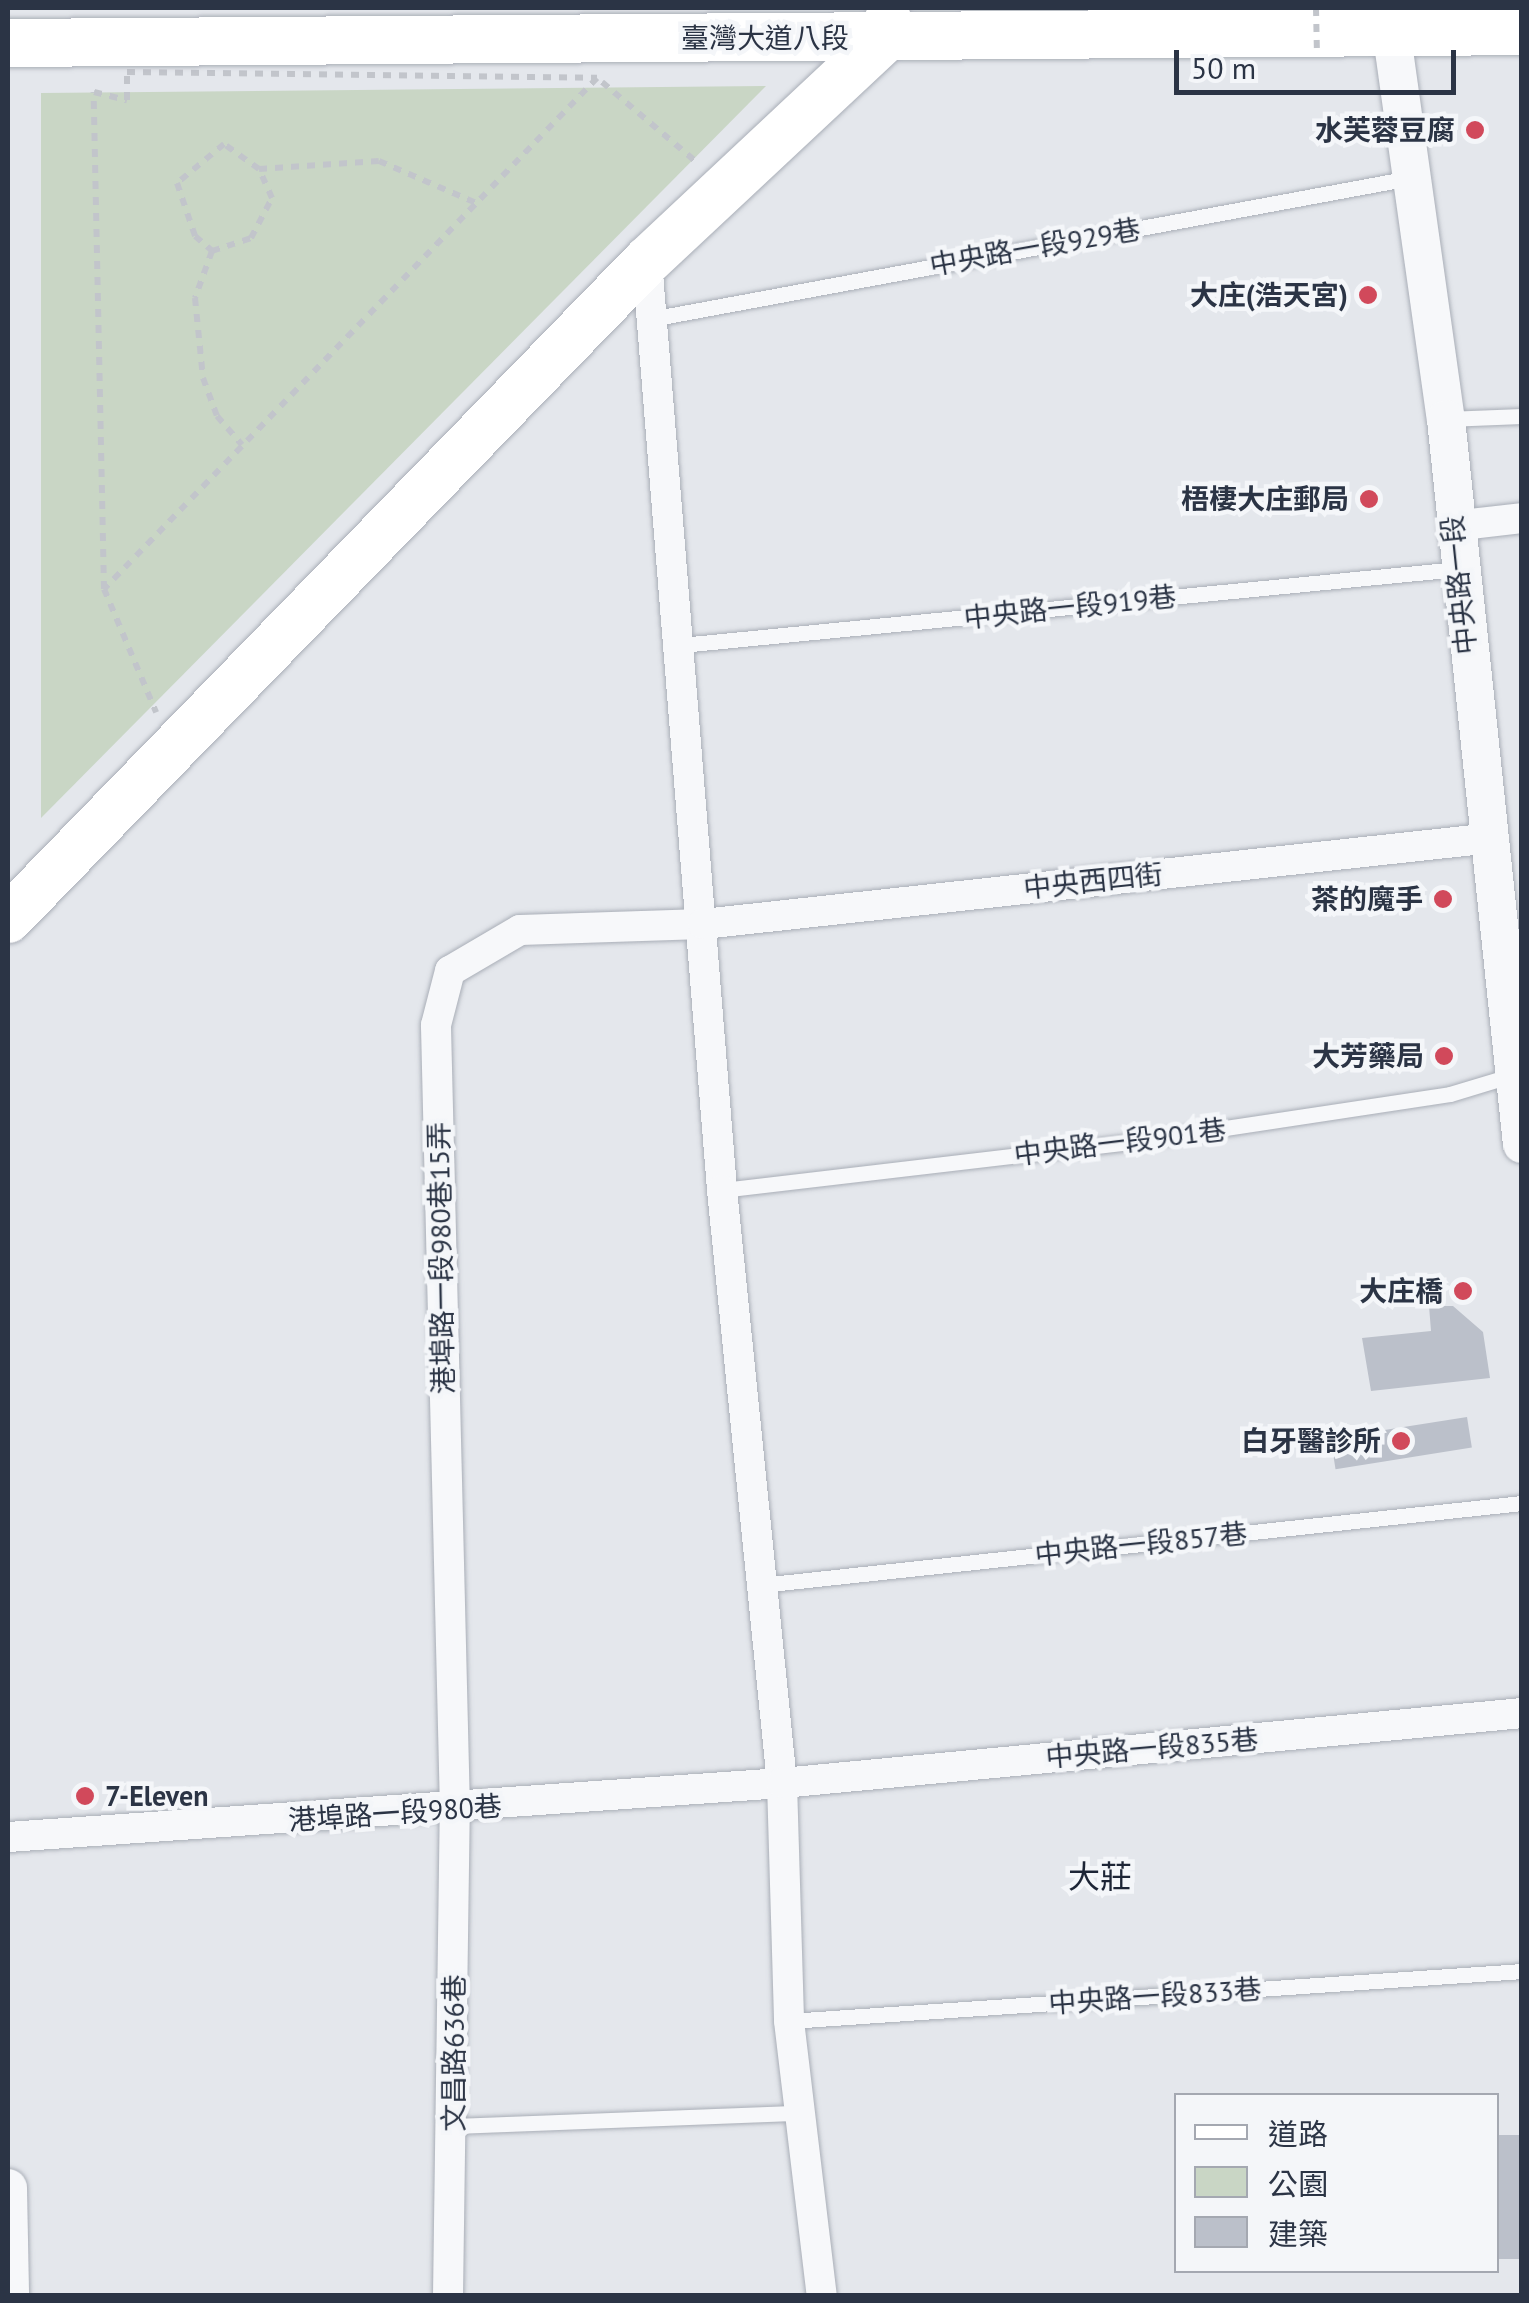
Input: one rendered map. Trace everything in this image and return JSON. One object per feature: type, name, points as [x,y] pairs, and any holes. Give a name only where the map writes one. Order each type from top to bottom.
[{"type":"main road","name":"臺灣大道八段","points":[[8,43],[888,22],[1389,18],[1522,31]]},
{"type":"main road","points":[[8,918],[647,261],[888,22]]},
{"type":"street","name":"中央路一段","points":[[1389,18],[1446,420],[1452,526],[1483,838],[1518,1074],[1522,1144]]},
{"type":"street","points":[[647,261],[656,318],[722,1190],[782,1784],[788,2021],[822,2296]]},
{"type":"street","points":[[1452,526],[1522,518]]},
{"type":"street","name":"中央西四街","points":[[703,924],[1483,838]]},
{"type":"street","name":"港埠路一段980巷15弄","points":[[455,1810],[436,1025],[450,971],[520,930],[703,924]]},
{"type":"street","name":"中央路一段835巷","points":[[782,1784],[1522,1713]]},
{"type":"street","name":"港埠路一段980巷","points":[[8,1837],[455,1810],[782,1784]]},
{"type":"street","name":"文昌路636巷","points":[[448,2296],[455,2126],[455,1810]]},
{"type":"street","points":[[8,2188],[10,2296]]},
{"type":"lane","name":"中央路一段929巷","points":[[656,318],[1414,177]]},
{"type":"lane","points":[[1446,420],[1522,416]]},
{"type":"lane","name":"中央路一段919巷","points":[[681,645],[1458,570]]},
{"type":"lane","name":"中央路一段901巷","points":[[722,1190],[1166,1138],[1450,1094],[1518,1074]]},
{"type":"lane","name":"中央路一段857巷","points":[[761,1585],[1522,1503]]},
{"type":"lane","name":"中央路一段833巷","points":[[788,2021],[1522,1972]]},
{"type":"lane","points":[[455,2126],[799,2113]]},
{"type":"path","points":[[1316,8],[1317,55]]},
{"type":"path","points":[[172,752],[104,588],[94,92],[127,100],[127,72],[597,78],[726,186]]},
{"type":"path","points":[[104,588],[597,78]]},
{"type":"path","points":[[224,144],[259,168],[272,198],[267,217],[250,238],[212,251],[194,236],[178,182],[224,144]]},
{"type":"path","points":[[259,168],[379,161],[476,203]]},
{"type":"path","points":[[212,251],[194,298],[195,334],[217,416],[242,445]]},
{"type":"green space","points":[[766,86],[41,818],[41,93]]},
{"type":"building","points":[[1429,1306],[1453,1306],[1483,1332],[1490,1378],[1371,1391],[1362,1338],[1431,1331]]},
{"type":"building","name":"白牙醫診所","points":[[1467,1417],[1472,1448],[1336,1469],[1331,1439]]},
{"type":"building","points":[[1499,2135],[1522,2135],[1522,2259],[1499,2259]]},
{"type":"place","name":"水芙蓉豆腐","points":[[1475,130]]},
{"type":"place","name":"大庄(浩天宮)","points":[[1368,295]]},
{"type":"place","name":"梧棲大庄郵局","points":[[1369,499]]},
{"type":"place","name":"茶的魔手","points":[[1443,899]]},
{"type":"place","name":"大芳藥局","points":[[1444,1056]]},
{"type":"place","name":"大庄橋","points":[[1463,1291]]},
{"type":"place","name":"白牙醫診所","points":[[1401,1441]]},
{"type":"place","name":"7-Eleven","points":[[85,1796]]},
{"type":"district","name":"大莊","points":[[1100,1876]]}]
